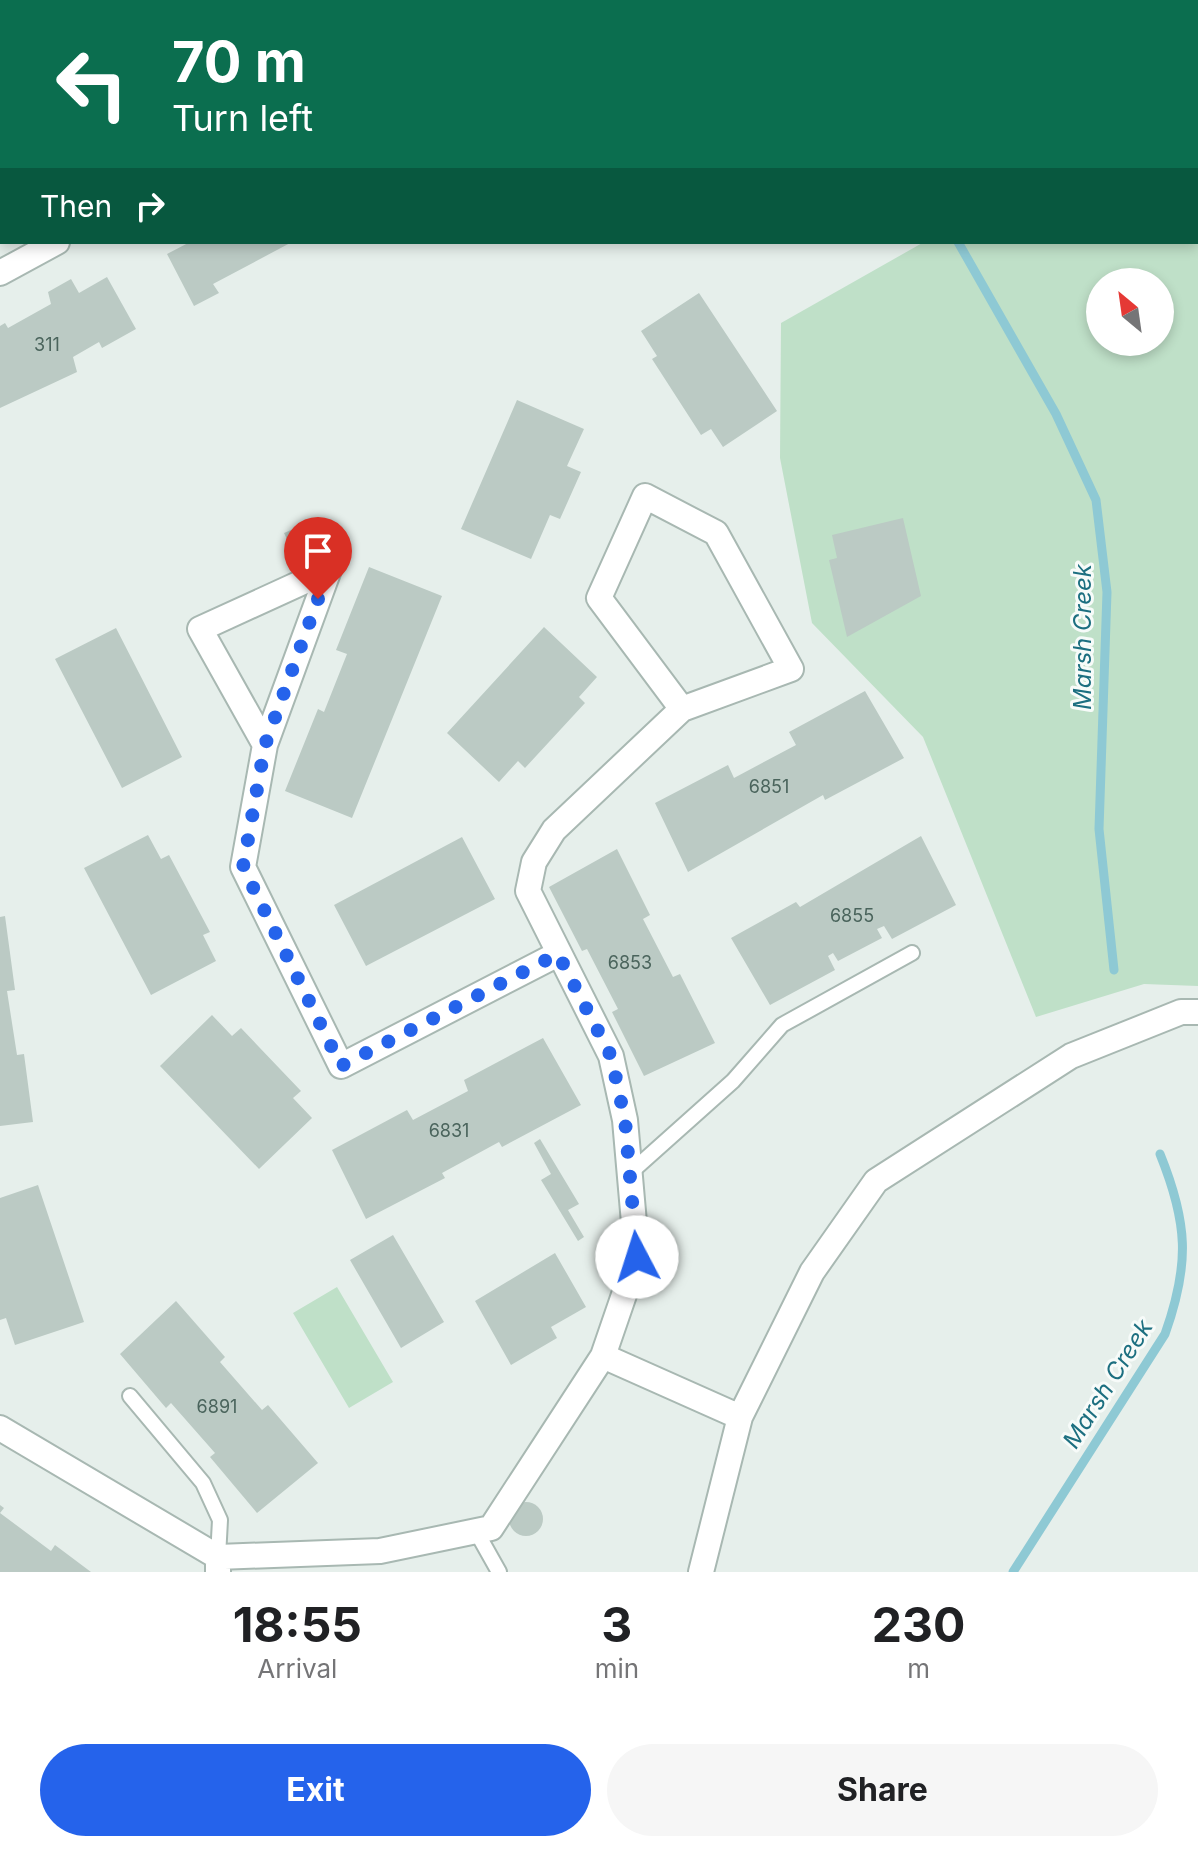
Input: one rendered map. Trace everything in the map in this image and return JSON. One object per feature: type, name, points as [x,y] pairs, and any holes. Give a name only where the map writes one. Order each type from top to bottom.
[{"type":"street","points":[[0,273],[53,244]]},
{"type":"street","points":[[0,1428],[218,1564],[380,1551],[491,1528],[603,1356],[637,1257],[625,1120],[611,1056],[528,891],[534,862],[554,830],[682,709],[791,669],[716,533],[645,496],[599,598],[682,709]]},
{"type":"street","points":[[265,745],[200,629],[329,570],[265,745],[243,867],[341,1066],[558,954]]},
{"type":"street","points":[[701,1572],[740,1417],[812,1272],[876,1181],[1071,1056],[1181,1012],[1198,1012]]},
{"type":"street","points":[[603,1356],[740,1417]]},
{"type":"lane","points":[[630,1173],[733,1081],[782,1025],[912,953]]},
{"type":"lane","points":[[130,1396],[203,1483],[220,1520],[218,1564]]},
{"type":"lane","points":[[476,1531],[499,1572]]},
{"type":"green space","points":[[920,244],[1198,244],[1198,986],[1144,984],[1036,1017],[923,737],[812,623],[780,458],[781,323]]},
{"type":"green space","points":[[337,1287],[393,1382],[349,1408],[293,1313]]},
{"type":"building","points":[[186,244],[288,244],[213,284],[219,293],[194,306],[167,254]]},
{"type":"building","points":[[107,277],[136,329],[102,348],[99,342],[73,357],[77,372],[0,408],[0,326],[5,323],[8,328],[51,304],[48,292],[71,279],[79,293]]},
{"type":"building","points":[[699,293],[777,411],[723,447],[711,429],[701,435],[652,359],[657,356],[641,331]]},
{"type":"building","points":[[517,400],[584,429],[567,466],[581,472],[560,519],[550,515],[531,559],[461,529]]},
{"type":"building","points":[[903,518],[921,596],[847,637],[829,560],[837,558],[832,535]]},
{"type":"building","points":[[317,519],[331,548],[299,564],[284,533]]},
{"type":"building","points":[[369,567],[442,596],[352,818],[285,791],[318,709],[324,712],[347,654],[336,650]]},
{"type":"building","points":[[544,627],[597,677],[579,697],[585,703],[525,768],[518,761],[499,782],[447,733]]},
{"type":"building","points":[[116,628],[182,757],[122,788],[55,659]]},
{"type":"building","points":[[865,691],[904,758],[825,800],[823,795],[688,872],[655,803],[728,765],[734,778],[796,745],[789,732]]},
{"type":"building","points":[[148,835],[161,859],[169,855],[210,932],[203,935],[216,961],[151,995],[84,868]]},
{"type":"building","points":[[921,836],[956,905],[892,939],[884,926],[877,929],[882,938],[838,961],[833,953],[828,956],[835,970],[770,1005],[731,938],[796,902],[800,907]]},
{"type":"building","points":[[462,837],[495,899],[366,966],[334,905]]},
{"type":"building","points":[[617,849],[650,915],[643,919],[673,977],[680,974],[715,1043],[644,1076],[612,1012],[618,1009],[587,949],[582,951],[549,887]]},
{"type":"building","points":[[5,916],[15,990],[7,991],[17,1055],[24,1054],[33,1122],[0,1126],[0,917]]},
{"type":"building","points":[[212,1015],[232,1036],[241,1028],[301,1091],[293,1098],[312,1118],[259,1169],[160,1066]]},
{"type":"building","points":[[543,1038],[581,1105],[502,1147],[499,1142],[442,1173],[445,1178],[366,1219],[332,1150],[407,1110],[413,1120],[468,1091],[464,1080]]},
{"type":"building","points":[[540,1139],[579,1204],[568,1210],[584,1237],[578,1241],[541,1180],[551,1174],[534,1143]]},
{"type":"building","points":[[38,1185],[84,1322],[15,1345],[6,1318],[0,1320],[0,1198]]},
{"type":"building","points":[[393,1235],[444,1322],[401,1348],[350,1260]]},
{"type":"building","points":[[555,1253],[586,1307],[551,1327],[557,1338],[511,1365],[475,1301]]},
{"type":"building","points":[[176,1301],[225,1357],[220,1362],[262,1410],[268,1405],[318,1463],[257,1513],[210,1457],[215,1453],[171,1403],[166,1408],[120,1354]]},
{"type":"building","points":[[526,1502],[538,1507],[543,1519],[538,1531],[526,1536],[514,1531],[509,1519],[514,1507]]},
{"type":"building","points":[[0,1513],[51,1551],[55,1545],[91,1572],[0,1572]]},
{"type":"waterway","name":"Marsh Creek","points":[[959,244],[1056,414],[1096,500],[1107,592],[1099,829],[1114,970]]},
{"type":"waterway","name":"Marsh Creek","points":[[1013,1572],[1165,1334],[1179,1286],[1182,1244],[1176,1201],[1160,1154]]},
{"type":"route","points":[[318,599],[265,745],[243,867],[341,1066],[558,954],[611,1056],[625,1120],[637,1257]]}]
